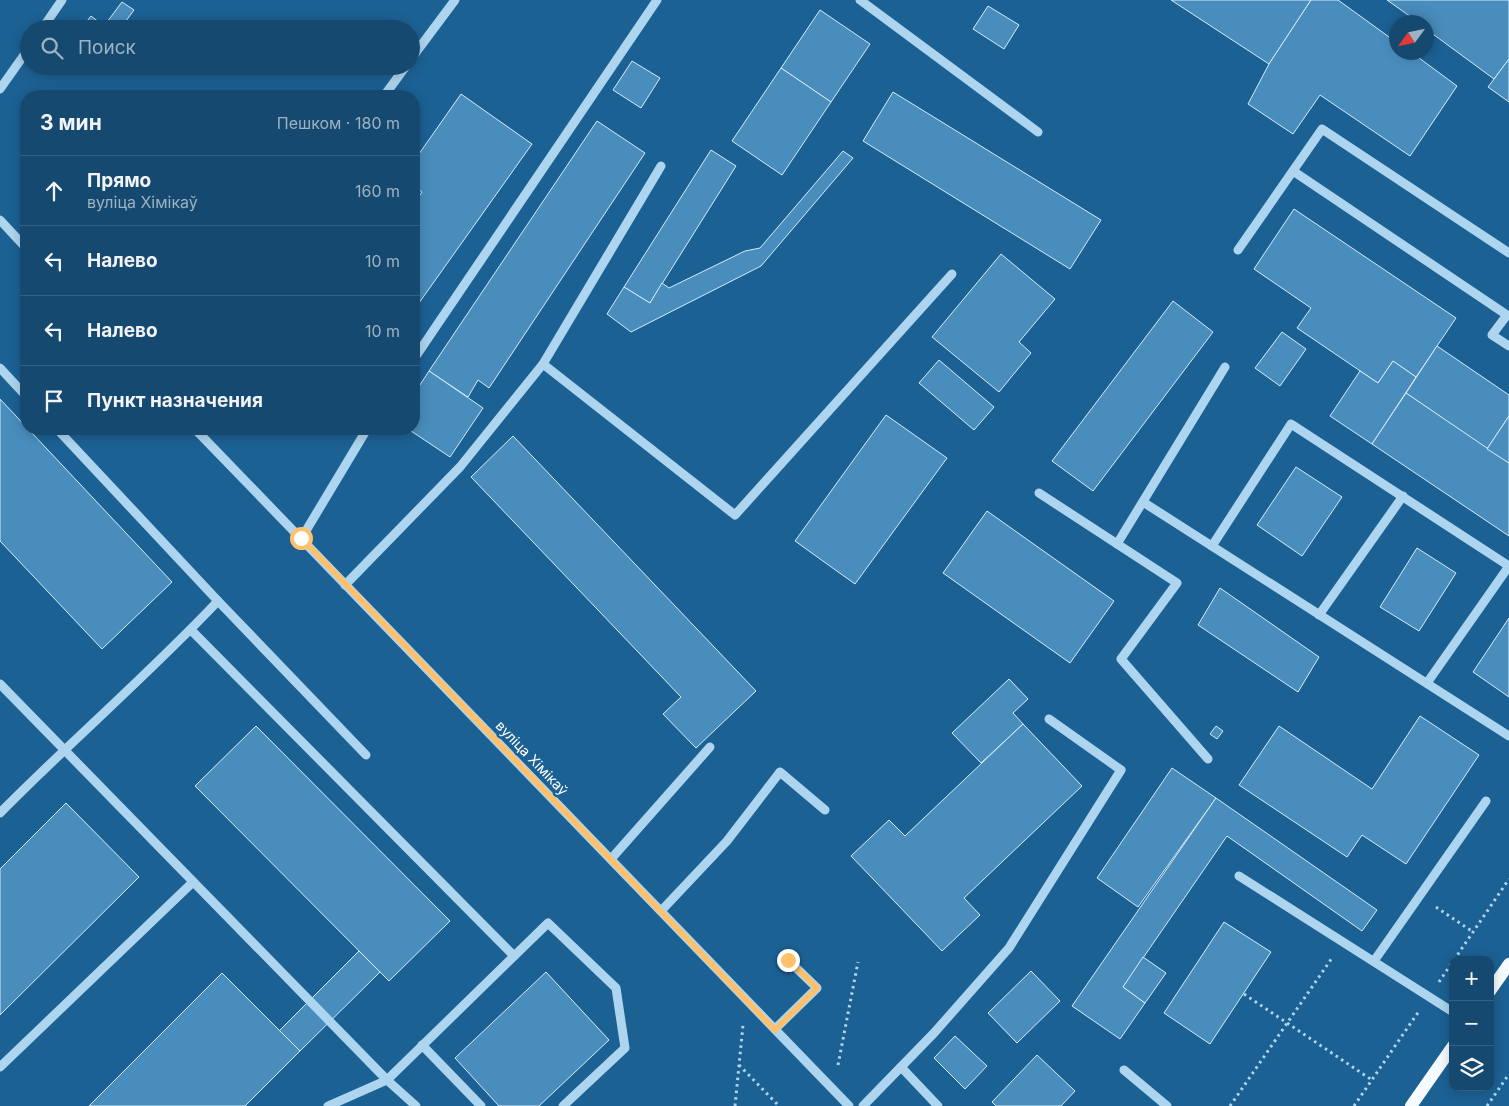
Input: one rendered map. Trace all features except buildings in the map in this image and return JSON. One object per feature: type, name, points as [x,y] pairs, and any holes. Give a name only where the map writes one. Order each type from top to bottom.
[{"type":"main road","points":[[1494,986],[1509,964]]},
{"type":"main road","points":[[1411,1106],[1449,1052]]},
{"type":"street","points":[[48,20],[62,0]]},
{"type":"street","points":[[420,47],[455,0]]},
{"type":"street","points":[[420,350],[657,0]]},
{"type":"street","points":[[860,0],[1038,132]]},
{"type":"street","points":[[0,89],[20,61]]},
{"type":"street","points":[[388,90],[399,75]]},
{"type":"street","points":[[1238,250],[1322,128],[1509,252]]},
{"type":"street","points":[[345,585],[460,467],[542,364],[661,166]]},
{"type":"street","points":[[1293,171],[1507,315],[1492,335],[1509,346]]},
{"type":"street","points":[[0,220],[20,242]]},
{"type":"street","points":[[542,364],[735,515],[952,274]]},
{"type":"street","points":[[1117,544],[1225,367]]},
{"type":"street","points":[[0,368],[20,390]]},
{"type":"street","points":[[1212,546],[1291,424],[1509,566],[1427,683]]},
{"type":"street","points":[[63,435],[366,755]]},
{"type":"street","name":"вуліца Хімікаў","points":[[201,435],[849,1106]]},
{"type":"street","points":[[301,538],[364,435]]},
{"type":"street","points":[[1039,493],[1177,583],[1121,659],[1208,759]]},
{"type":"street","points":[[1320,615],[1403,496]]},
{"type":"street","points":[[1142,502],[1509,736]]},
{"type":"street","points":[[0,813],[63,749],[191,630],[218,601]]},
{"type":"street","points":[[191,630],[514,956]]},
{"type":"street","points":[[0,684],[387,1080],[416,1106]]},
{"type":"street","points":[[863,1106],[1009,948],[1121,770],[1049,719]]},
{"type":"street","points":[[610,859],[710,747]]},
{"type":"street","points":[[661,911],[727,841],[780,772],[825,810]]},
{"type":"street","points":[[1374,960],[1486,800]]},
{"type":"street","points":[[1239,876],[1449,1009]]},
{"type":"street","points":[[0,1067],[193,882]]},
{"type":"street","points":[[328,1106],[387,1080],[548,923],[616,988],[625,1048],[563,1106]]},
{"type":"street","points":[[775,1030],[817,988],[788,960]]},
{"type":"street","points":[[422,1045],[482,1106]]},
{"type":"street","points":[[901,1067],[938,1106]]},
{"type":"street","points":[[1124,1070],[1167,1106]]},
{"type":"path","points":[[1456,956],[1509,879]]},
{"type":"path","points":[[1419,896],[1473,932]]},
{"type":"path","points":[[1230,1106],[1344,942]]},
{"type":"path","points":[[833,1089],[858,962]]},
{"type":"path","points":[[1354,1106],[1449,967]]},
{"type":"path","points":[[1244,994],[1372,1080]]},
{"type":"path","points":[[735,1106],[744,998]]},
{"type":"path","points":[[738,1065],[780,1106]]},
{"type":"path","points":[[1487,1106],[1509,1074]]},
{"type":"route","points":[[301,538],[775,1030],[817,988],[788,960]]}]
